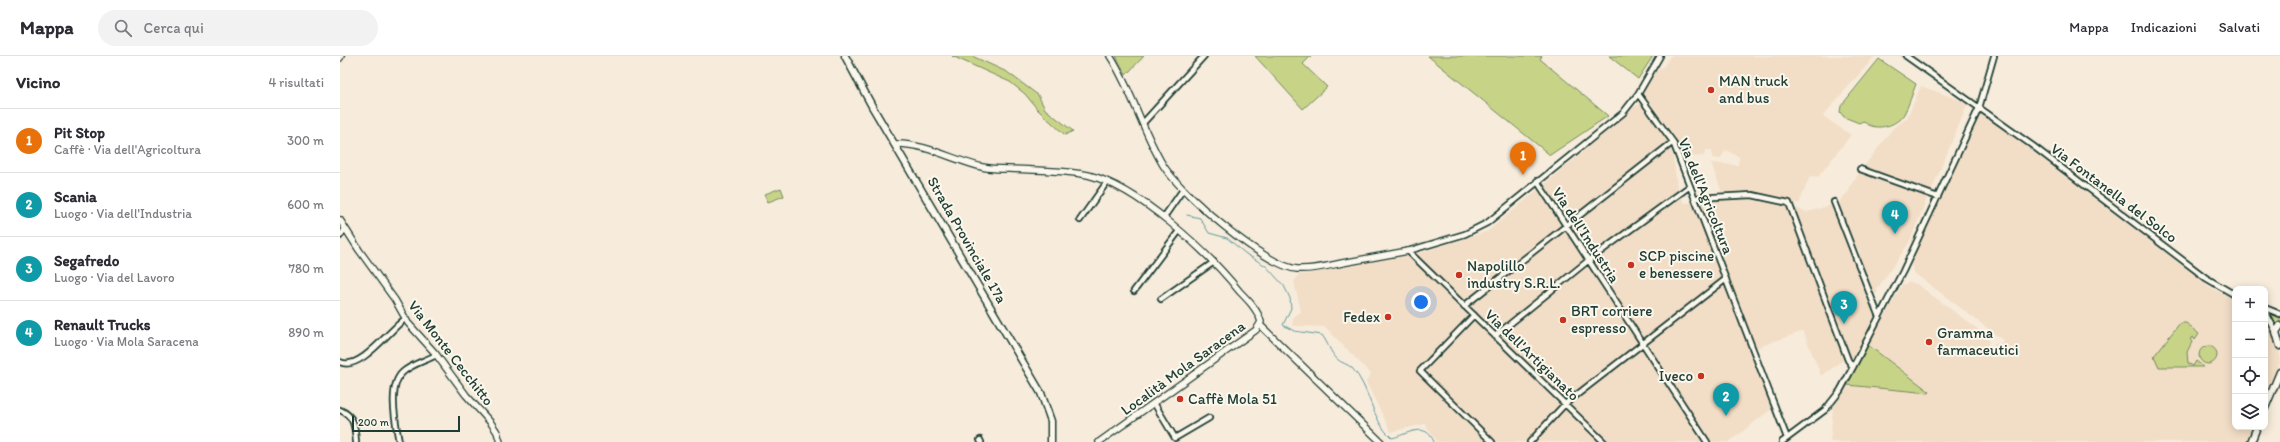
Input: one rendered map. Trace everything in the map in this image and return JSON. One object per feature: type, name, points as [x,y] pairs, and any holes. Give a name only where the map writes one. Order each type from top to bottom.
[{"type":"main road","name":"Strada Provinciale 17a","points":[[847,56],[895,144],[1041,392],[1051,421],[1051,442]]},
{"type":"main road","points":[[2280,326],[2278,336],[2280,346]]},
{"type":"main road","points":[[2268,401],[2280,372]]},
{"type":"main road","points":[[2251,442],[2256,430]]},
{"type":"street","points":[[1110,56],[1161,161],[1182,191],[1249,245],[1280,264],[1290,268],[1314,268],[1408,251],[1480,228],[1621,114],[1638,94],[1660,56]]},
{"type":"street","points":[[1143,123],[1204,56]]},
{"type":"street","name":"Via Fontanella del Solco","points":[[1906,56],[2033,146],[2206,278],[2232,293]]},
{"type":"street","points":[[1782,442],[1825,410],[1840,391],[1879,317],[1938,197],[1979,108],[1994,56]]},
{"type":"street","name":"Via dell'Agricoltura","points":[[1638,94],[1673,142],[1787,438]]},
{"type":"street","points":[[1464,306],[1565,225],[1673,142]]},
{"type":"street","name":"Località Mola Saracena","points":[[895,144],[913,144],[982,167],[1075,173],[1107,182],[1164,217],[1214,262],[1253,307],[1260,318],[1260,325],[1238,345],[1099,442]]},
{"type":"street","points":[[1860,169],[1938,197]]},
{"type":"street","name":"Via dell'Industria","points":[[1537,181],[1707,442]]},
{"type":"street","points":[[1080,220],[1107,182]]},
{"type":"street","points":[[1495,336],[1589,260],[1690,186]]},
{"type":"street","points":[[1164,217],[1182,191]]},
{"type":"street","points":[[1694,198],[1752,195],[1789,204],[1848,360],[1853,367]]},
{"type":"street","points":[[1834,202],[1879,317]]},
{"type":"street","name":"Via Monte Cecchitto","points":[[340,220],[395,300],[405,319],[493,426],[500,442]]},
{"type":"street","points":[[340,236],[345,229]]},
{"type":"street","points":[[1134,291],[1179,231]]},
{"type":"street","name":"Via dell'Artigianato","points":[[1408,251],[1604,442]]},
{"type":"street","points":[[1161,300],[1214,262]]},
{"type":"street","points":[[1530,442],[1565,404],[1642,342],[1726,279]]},
{"type":"street","points":[[2268,309],[2280,314]]},
{"type":"street","points":[[1474,315],[1420,371],[1492,442]]},
{"type":"street","points":[[2268,315],[2278,336]]},
{"type":"street","points":[[340,362],[350,364],[365,356],[405,319]]},
{"type":"street","points":[[1260,325],[1381,442]]},
{"type":"street","points":[[399,442],[394,403],[397,380],[408,368],[436,355]]},
{"type":"street","points":[[1154,403],[1175,438],[1209,418]]},
{"type":"street","points":[[340,410],[348,415],[354,422],[356,442]]},
{"type":"shaded area","points":[[1670,56],[1875,56],[1823,116],[1851,135],[1818,177],[1810,176],[1799,204],[1752,191],[1722,193],[1711,163],[1738,165],[1739,157],[1726,150],[1720,159],[1712,158],[1712,151],[1706,150],[1704,156],[1686,157],[1681,154],[1675,137],[1642,93],[1650,76],[1664,66]]},
{"type":"shaded area","points":[[1921,86],[1968,103],[1931,192],[1866,168],[1865,165],[1893,128],[1907,118]]},
{"type":"shaded area","points":[[1642,104],[1668,139],[1673,156],[1677,186],[1684,203],[1752,197],[1787,205],[1845,359],[1821,376],[1803,331],[1751,350],[1773,408],[1729,442],[1437,442],[1425,424],[1391,432],[1366,382],[1371,374],[1325,327],[1292,326],[1293,318],[1301,311],[1294,282],[1299,274],[1308,274],[1419,253],[1488,231],[1563,169],[1634,106]]},
{"type":"shaded area","points":[[1982,113],[2213,289],[2232,298],[2232,430],[2252,430],[2246,442],[1830,442],[1833,408],[1847,385],[1930,392],[1868,345],[1902,285],[1910,282],[1917,284],[1987,336],[1986,338],[1990,341],[1987,345],[1991,348],[1996,343],[2000,345],[2003,340],[1914,273],[1910,263],[1978,114]]},
{"type":"shaded area","points":[[1862,172],[1928,196],[1909,243],[1877,289],[1878,293],[1873,294],[1859,257],[1860,251],[1855,247],[1840,206],[1840,200],[1849,191],[1850,186],[1859,173]]},
{"type":"shaded area","points":[[1831,205],[1834,206],[1874,309],[1875,318],[1854,359],[1849,357],[1794,210],[1795,208],[1807,212]]},
{"type":"shaded area","points":[[2268,319],[2280,354],[2280,363],[2268,392]]},
{"type":"green space","points":[[952,56],[972,56],[1007,72],[1038,95],[1045,109],[1073,131],[1065,135],[1038,110],[1025,94],[1010,82]]},
{"type":"green space","points":[[1116,56],[1144,56],[1126,75]]},
{"type":"green space","points":[[1255,56],[1311,56],[1303,64],[1327,87],[1303,109]]},
{"type":"green space","points":[[1428,56],[1542,56],[1540,59],[1608,116],[1550,155]]},
{"type":"green space","points":[[1609,56],[1653,56],[1638,79]]},
{"type":"green space","points":[[1879,59],[1916,84],[1904,114],[1896,122],[1879,127],[1863,121],[1859,123],[1844,117],[1840,112],[1841,106]]},
{"type":"green space","points":[[781,188],[784,196],[768,202],[765,194]]},
{"type":"green space","points":[[2268,311],[2280,315],[2280,322],[2276,325]]},
{"type":"green space","points":[[2180,323],[2186,323],[2199,334],[2195,340],[2193,337],[2190,339],[2192,342],[2187,352],[2188,363],[2193,366],[2196,361],[2204,367],[2159,367],[2154,356]]},
{"type":"green space","points":[[1868,345],[1930,392],[1847,385]]},
{"type":"green space","points":[[2208,346],[2214,349],[2217,355],[2214,361],[2208,364],[2202,361],[2199,355],[2202,349]]},
{"type":"waterway","points":[[1187,215],[1200,218],[1209,233],[1227,238],[1246,254],[1266,266],[1284,286],[1290,298],[1291,308],[1283,325],[1294,331],[1322,335],[1335,356],[1352,368],[1358,376],[1375,414],[1385,431],[1392,438],[1409,432],[1421,430],[1430,435],[1434,442]]},
{"type":"place","name":"MAN truck and bus","points":[[1711,90]]},
{"type":"place","name":"Pit Stop","points":[[1523,175]]},
{"type":"place","name":"Renault Trucks","points":[[1895,234]]},
{"type":"place","name":"SCP piscine e benessere","points":[[1631,265]]},
{"type":"place","name":"Napolillo industry S.R.L.","points":[[1459,275]]},
{"type":"place","name":"Fedex","points":[[1388,317]]},
{"type":"place","name":"BRT corriere espresso","points":[[1563,320]]},
{"type":"place","name":"Segafredo","points":[[1844,324]]},
{"type":"place","name":"Gramma farmaceutici","points":[[1929,342]]},
{"type":"place","name":"Iveco","points":[[1701,376]]},
{"type":"place","name":"Caffè Mola 51","points":[[1180,399]]},
{"type":"place","name":"Scania","points":[[1726,416]]}]
